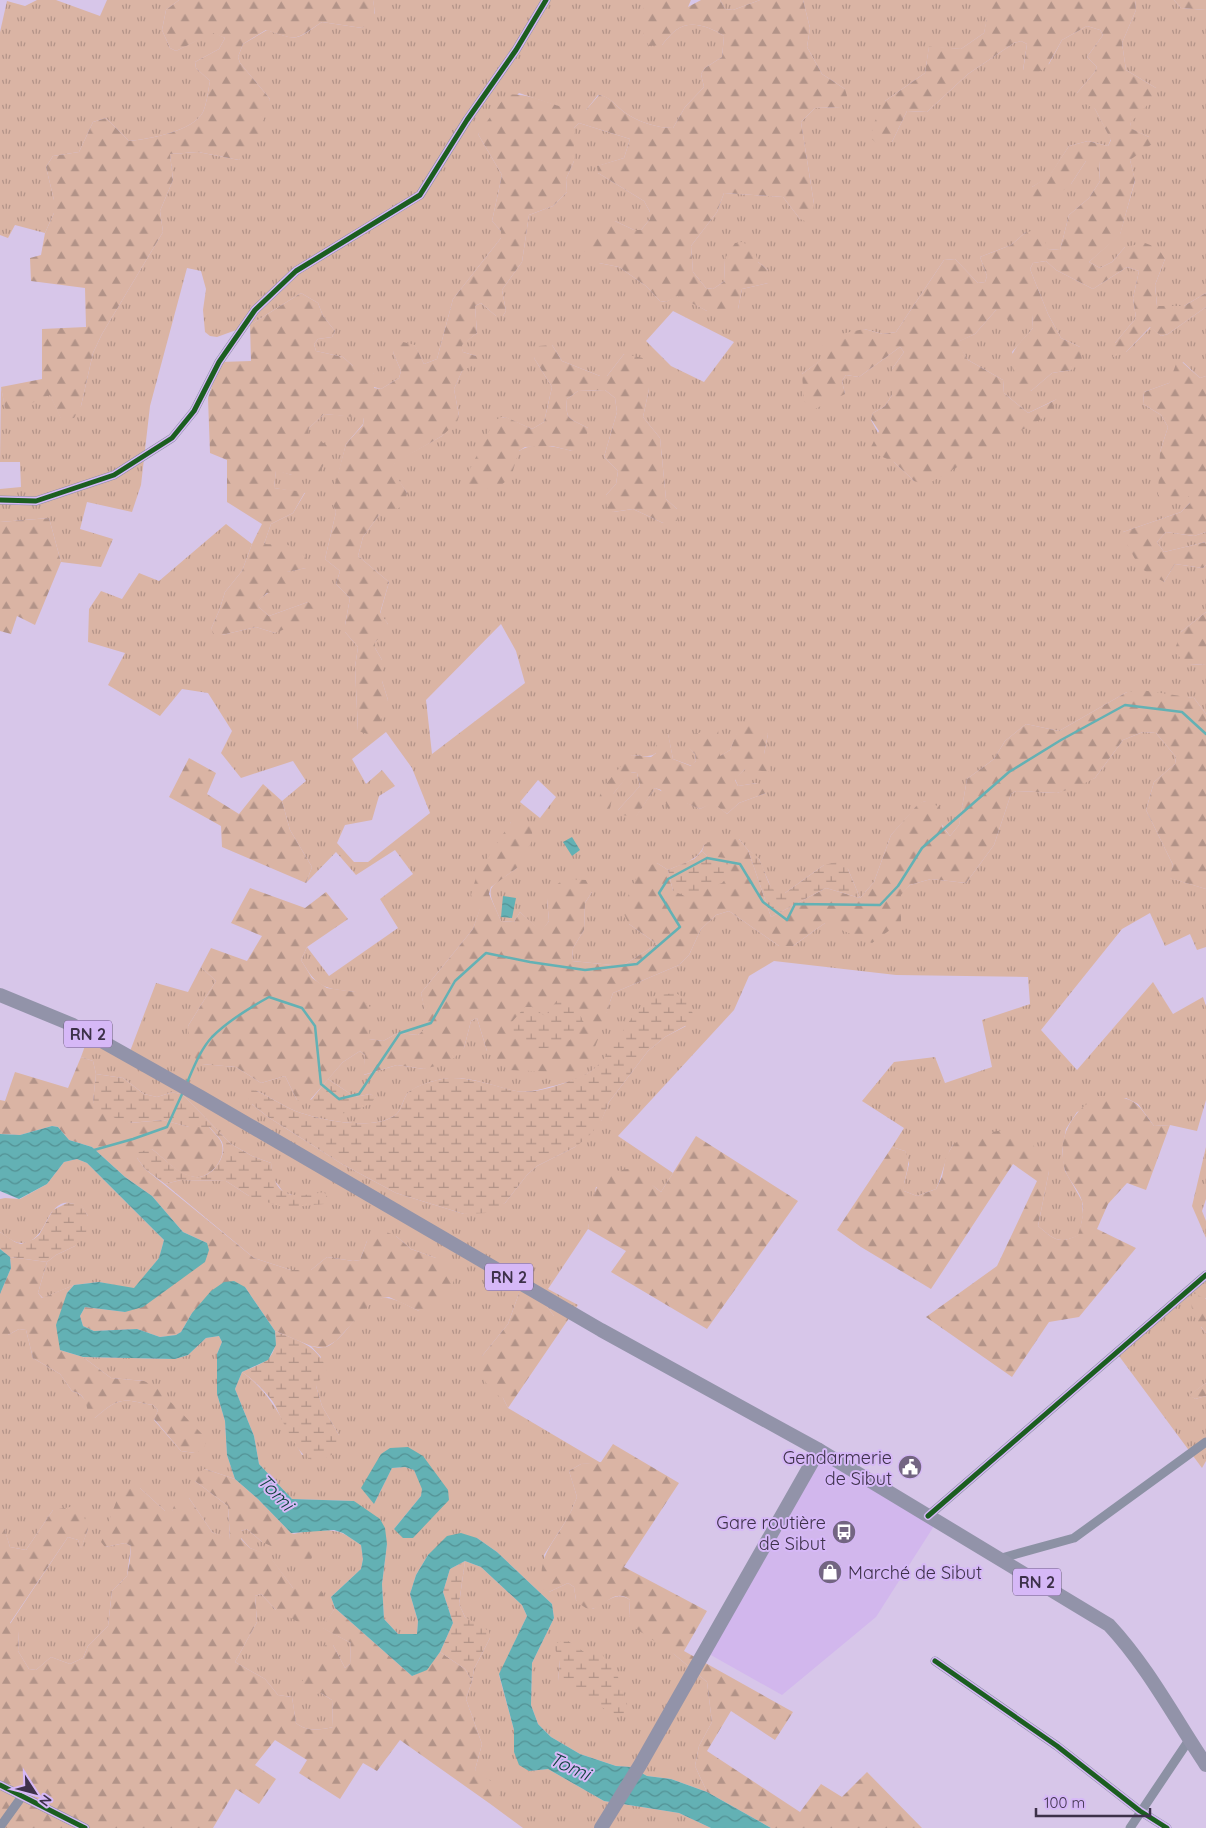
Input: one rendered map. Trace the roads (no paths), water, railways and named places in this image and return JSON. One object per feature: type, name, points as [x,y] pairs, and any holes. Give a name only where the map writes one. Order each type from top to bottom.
[{"type":"main road","name":"RN 2","points":[[0,995],[19,1001],[73,1025],[201,1097],[601,1330],[820,1450],[1109,1625],[1127,1645],[1174,1713],[1206,1765]]},
{"type":"main road","points":[[600,1828],[640,1766],[820,1450]]},
{"type":"street","points":[[0,500],[36,501],[114,475],[172,438],[194,410],[220,362],[255,310],[296,271],[420,195],[467,120],[516,50],[546,0]]},
{"type":"street","points":[[928,1516],[1206,1275]]},
{"type":"street","points":[[998,1559],[1074,1538],[1206,1442]]},
{"type":"street","points":[[935,1661],[1058,1746],[1140,1811],[1167,1828]]},
{"type":"street","points":[[1130,1828],[1189,1740]]},
{"type":"street","points":[[0,1785],[85,1828]]},
{"type":"street","points":[[0,1828],[23,1795]]},
{"type":"water","points":[[572,837],[580,850],[572,856],[563,842]]},
{"type":"water","points":[[503,896],[516,898],[512,918],[501,917]]},
{"type":"water","name":"Tomi","points":[[52,1126],[58,1127],[69,1140],[92,1147],[125,1177],[152,1196],[183,1232],[207,1243],[209,1250],[205,1262],[143,1307],[125,1312],[85,1307],[80,1316],[83,1326],[94,1331],[137,1329],[160,1337],[176,1335],[181,1332],[192,1313],[211,1291],[224,1282],[234,1281],[245,1287],[275,1331],[276,1345],[268,1360],[242,1372],[235,1389],[254,1436],[259,1464],[292,1499],[354,1501],[380,1519],[385,1528],[387,1544],[382,1584],[384,1619],[398,1634],[417,1634],[418,1621],[410,1594],[416,1575],[428,1555],[447,1536],[461,1533],[477,1538],[497,1552],[552,1604],[554,1618],[532,1663],[531,1705],[538,1724],[551,1737],[580,1754],[616,1766],[631,1767],[647,1776],[671,1779],[707,1792],[771,1828],[711,1828],[679,1813],[604,1801],[548,1769],[529,1771],[519,1765],[514,1752],[514,1730],[499,1674],[527,1616],[522,1605],[481,1567],[465,1561],[450,1569],[443,1592],[453,1623],[440,1652],[427,1670],[412,1676],[335,1608],[331,1597],[361,1569],[363,1559],[361,1545],[343,1533],[334,1530],[291,1533],[258,1499],[235,1479],[227,1455],[225,1421],[217,1394],[217,1354],[222,1342],[219,1336],[206,1338],[188,1355],[175,1359],[83,1357],[60,1350],[56,1325],[67,1293],[74,1285],[99,1282],[134,1288],[159,1258],[164,1240],[87,1163],[77,1159],[64,1162],[47,1184],[19,1199],[0,1191],[0,1134],[20,1135]]},
{"type":"water","points":[[0,1249],[10,1257],[11,1268],[0,1294]]},
{"type":"water","points":[[408,1447],[423,1456],[448,1490],[449,1500],[413,1538],[403,1538],[394,1529],[421,1496],[422,1489],[414,1470],[405,1467],[392,1468],[374,1504],[361,1488],[381,1454],[390,1448]]},
{"type":"waterway","points":[[186,1085],[200,1054],[212,1037],[239,1015],[269,997],[302,1008],[315,1026],[321,1084],[339,1099],[359,1094],[400,1033],[431,1023],[455,981],[486,953],[585,970],[637,964],[680,927],[659,893],[668,879],[707,858],[740,864],[763,902],[787,920],[795,904],[880,905],[898,886],[922,848],[1009,772],[1061,740],[1125,705],[1182,712],[1206,734]]},
{"type":"waterway","points":[[94,1150],[167,1127],[183,1092]]},
{"type":"place","name":"Gendarmerie de Sibut","points":[[910,1467]]},
{"type":"place","name":"Gare routière de Sibut","points":[[844,1532]]},
{"type":"place","name":"Marché de Sibut","points":[[830,1572]]}]
